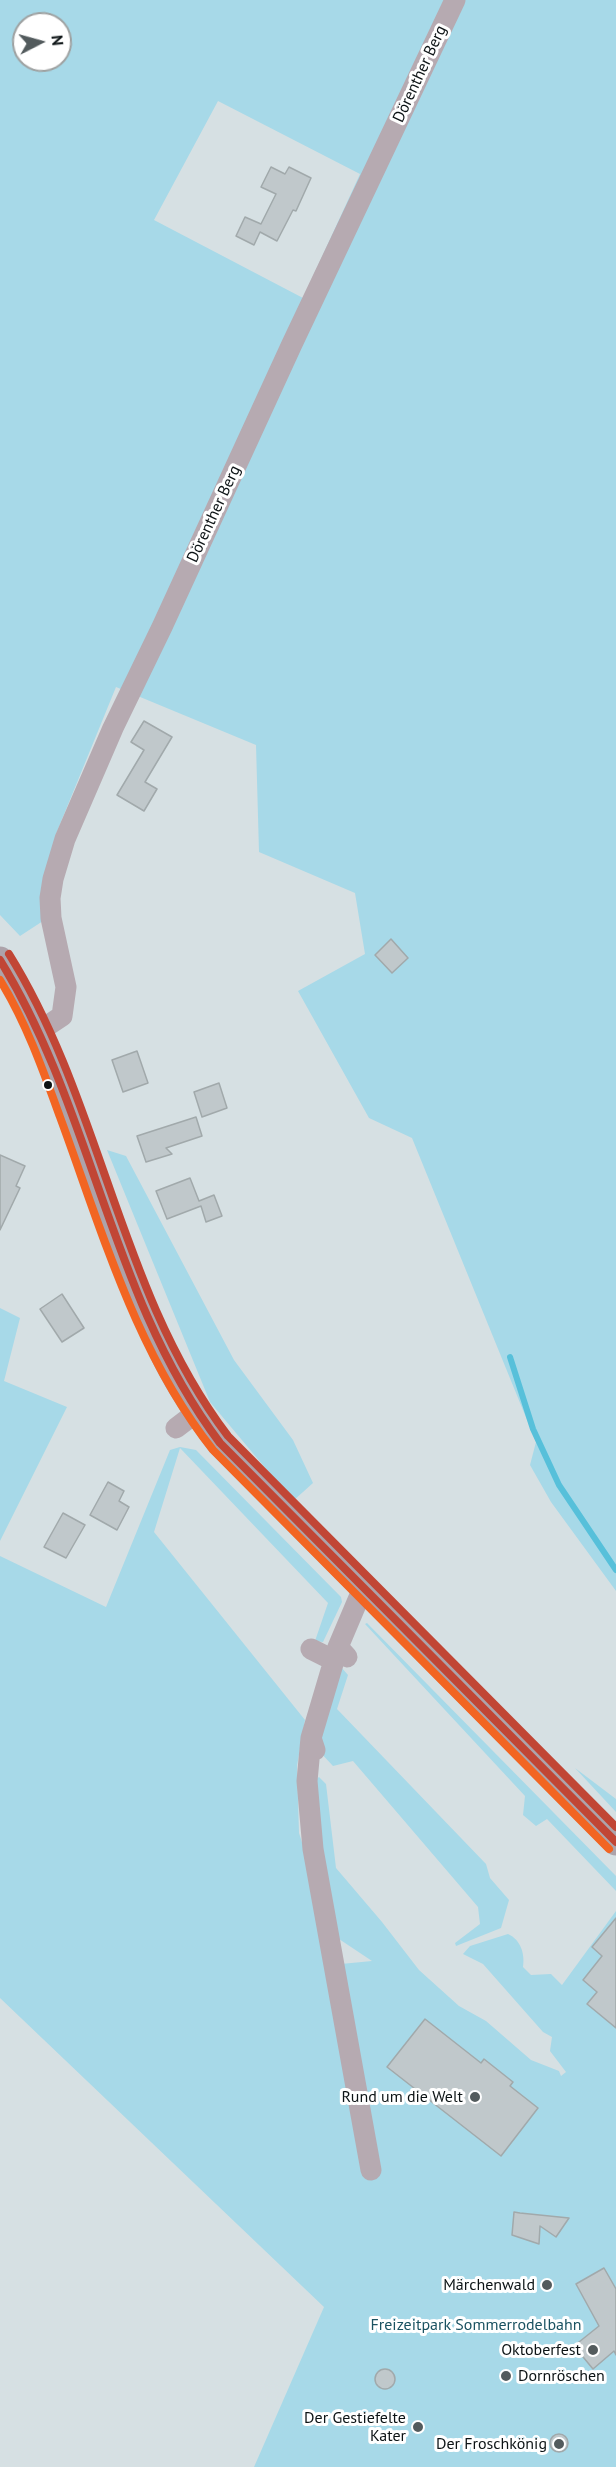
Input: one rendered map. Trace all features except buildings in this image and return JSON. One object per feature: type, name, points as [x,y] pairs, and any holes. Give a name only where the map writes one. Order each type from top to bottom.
[{"type":"main road","points":[[0,960],[9,992],[38,1032],[142,1304],[166,1360],[187,1420],[220,1443],[616,1842]]},
{"type":"street","name":"Dörenther Berg","points":[[38,1032],[62,1016],[66,987],[51,918],[50,898],[65,839],[113,728],[455,0]]},
{"type":"street","points":[[363,1588],[339,1655],[313,1745],[307,1781],[313,1849],[371,2170]]},
{"type":"street","points":[[311,1649],[339,1655]]},
{"type":"green space","points":[[0,0],[616,0],[616,1591],[551,1502],[530,1465],[536,1442],[412,1138],[369,1118],[298,991],[365,954],[355,893],[259,852],[256,745],[116,687],[56,834],[43,921],[20,936],[0,915]],"holes":[[[218,101],[360,174],[303,298],[154,220]]]},
{"type":"green space","points":[[107,1150],[126,1156],[234,1360],[293,1440],[313,1483],[293,1501],[210,1402]]},
{"type":"green space","points":[[0,1308],[20,1318],[4,1381],[67,1407],[0,1541]]},
{"type":"green space","name":"Freizeitpark Sommerrodelbahn","points":[[180,1447],[196,1450],[341,1597],[342,1602],[323,1642],[315,1641],[328,1603],[180,1448],[154,1532],[305,1720],[297,1766],[299,1833],[341,1964],[372,1961],[333,1935],[315,1780],[319,1777],[326,1784],[336,1868],[419,1970],[459,2006],[486,2021],[531,2060],[559,2071],[561,2076],[566,2072],[550,2051],[552,2037],[543,2032],[483,1964],[463,1954],[470,1946],[508,1934],[519,1944],[523,1952],[523,1967],[531,1975],[551,1974],[562,1985],[616,1911],[616,2467],[254,2467],[324,2307],[0,1998],[0,1556],[106,1607],[170,1450]]},
{"type":"green space","points":[[367,1623],[616,1876],[616,1891],[547,1819],[536,1826],[523,1815],[525,1796],[365,1624]]},
{"type":"green space","points":[[341,1667],[348,1675],[337,1709],[486,1864],[490,1878],[509,1900],[501,1928],[456,1946],[455,1943],[480,1924],[478,1907],[353,1761],[333,1766],[318,1750]]},
{"type":"green space","points":[[575,1768],[616,1799],[616,1812]]},
{"type":"waterway","points":[[510,1357],[533,1429],[559,1485],[616,1570]]},
{"type":"transit line","points":[[9,954],[41,1012],[68,1073],[161,1322],[191,1380],[228,1436],[616,1827]]},
{"type":"transit line","points":[[0,960],[32,1018],[59,1079],[127,1267],[152,1328],[183,1387],[220,1443],[616,1842]]},
{"type":"transit line","points":[[0,980],[26,1029],[40,1064],[123,1290],[142,1332],[186,1413],[213,1450],[609,1849]]},
{"type":"place","name":"Rund um die Welt","points":[[475,2097]]},
{"type":"place","name":"Märchenwald","points":[[547,2285]]},
{"type":"place","name":"Oktoberfest","points":[[593,2350]]},
{"type":"place","name":"Dornröschen","points":[[506,2376]]},
{"type":"place","name":"Der Gestiefelte Kater","points":[[418,2427]]},
{"type":"place","name":"Der Froschkönig","points":[[559,2444]]}]
